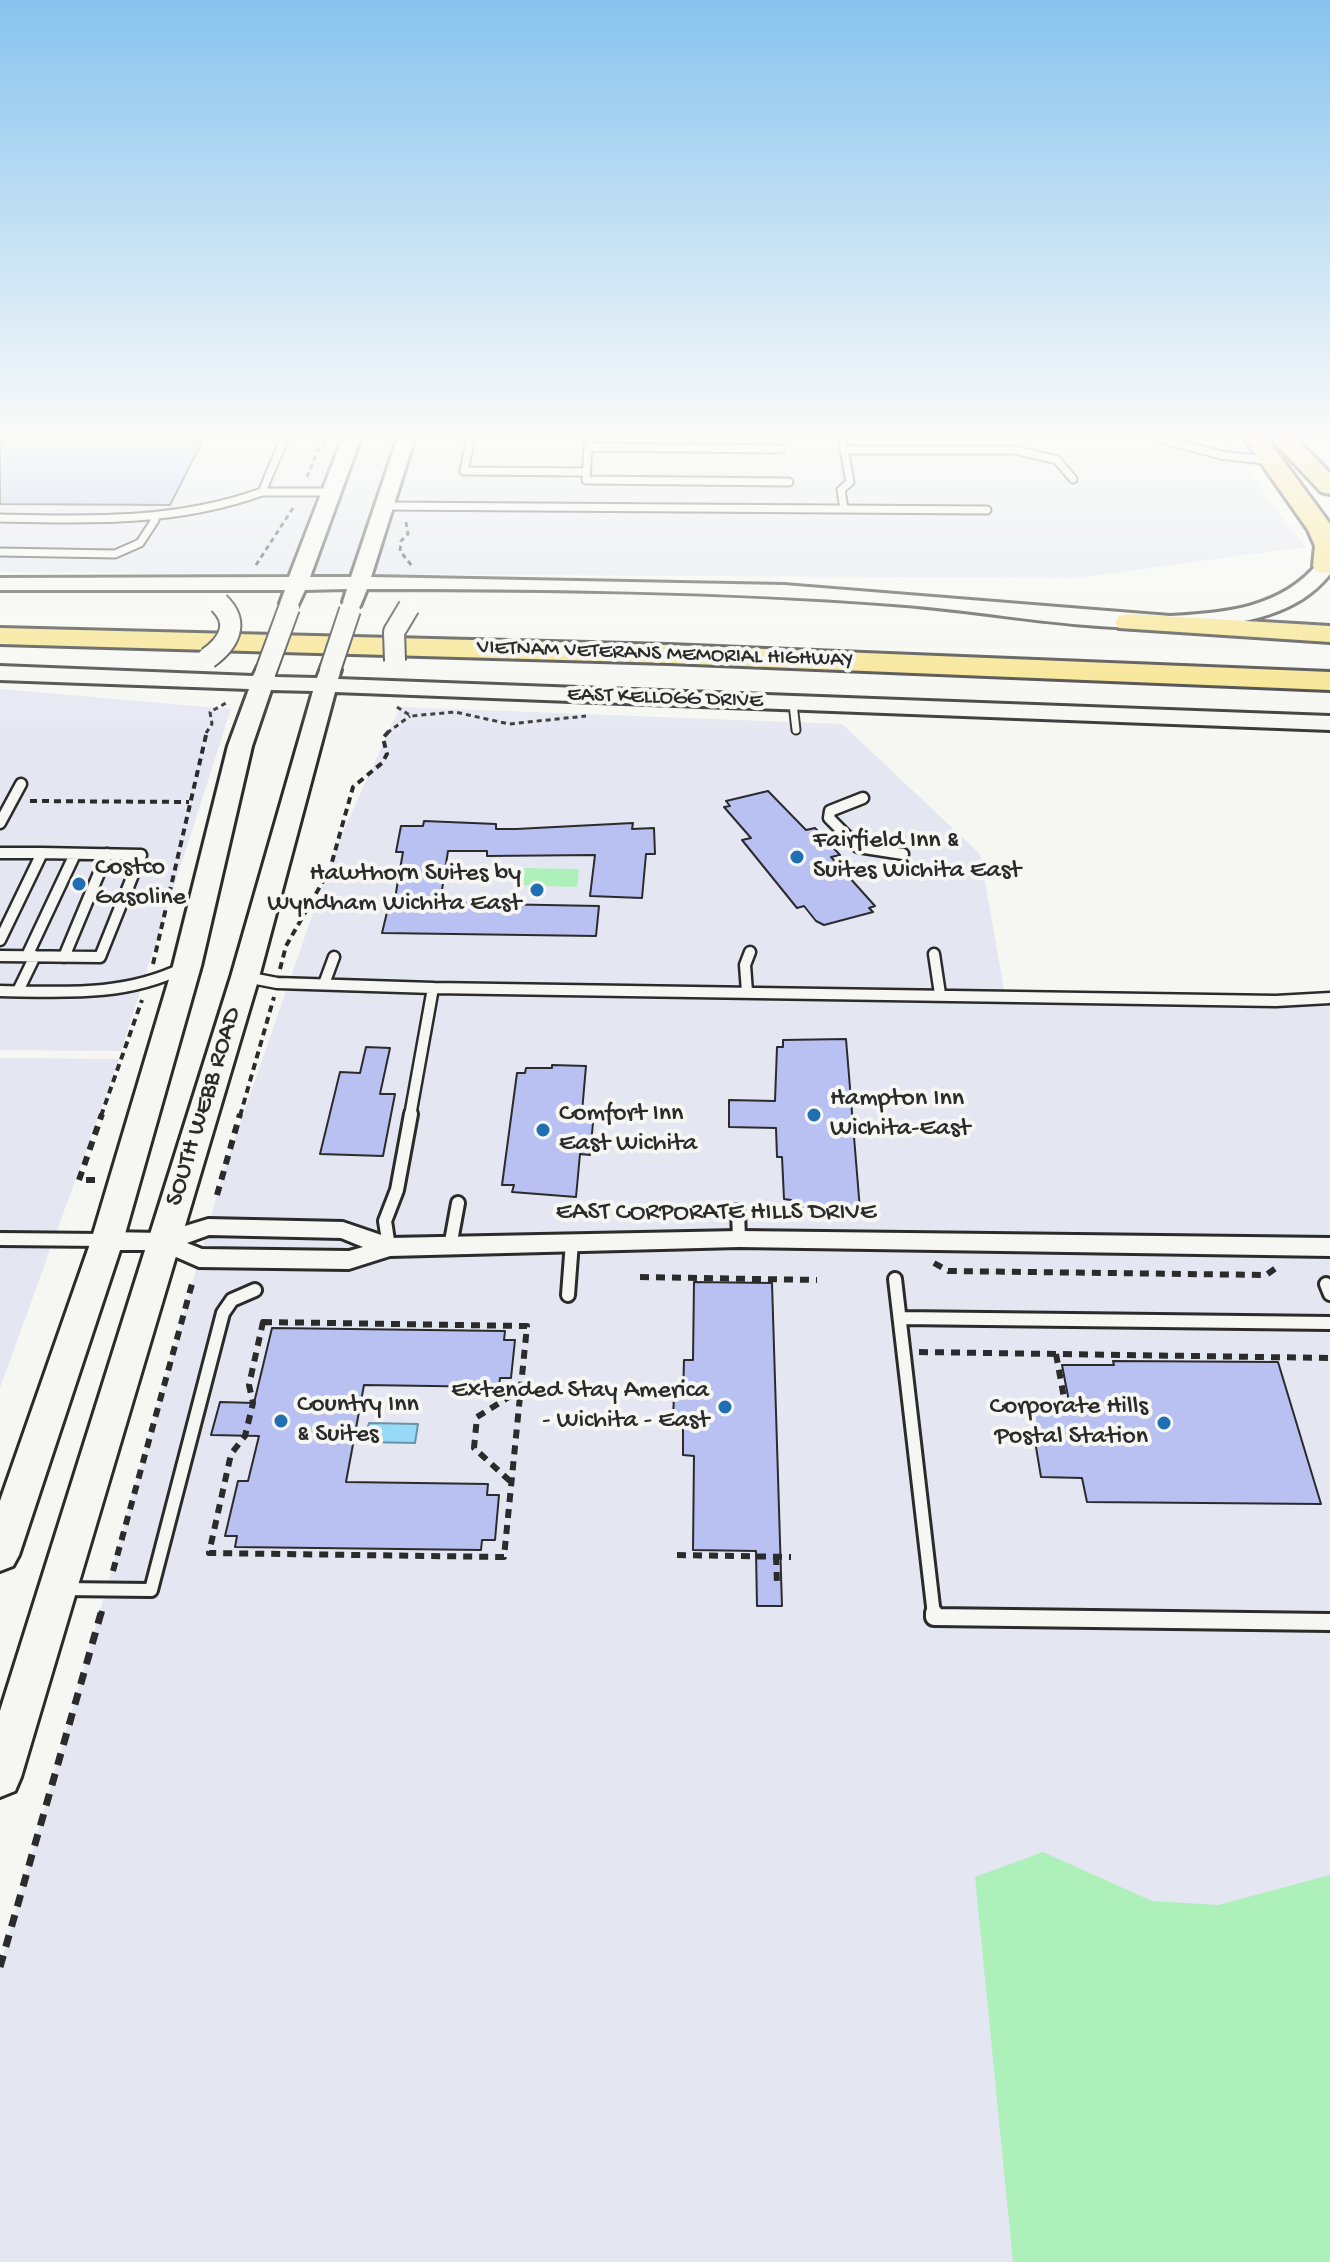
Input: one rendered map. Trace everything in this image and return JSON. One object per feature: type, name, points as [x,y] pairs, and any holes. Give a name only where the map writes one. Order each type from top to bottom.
[{"type":"highway","points":[[1326,543],[1328,566]]},
{"type":"highway","name":"VIETNAM VETERANS MEMORIAL HIGHWAY","points":[[0,614],[635,629],[1330,658]]},
{"type":"highway","points":[[1129,622],[1330,634]]},
{"type":"highway","name":"VIETNAM VETERANS MEMORIAL HIGHWAY","points":[[0,636],[669,654],[1330,681]]},
{"type":"main road","points":[[2,1540],[107,1241],[187,966],[231,779],[263,678],[313,543]]},
{"type":"main road","name":"SOUTH WEBB ROAD","points":[[0,1777],[245,977],[328,678],[371,543]]},
{"type":"main road","points":[[0,584],[716,589],[859,595],[1129,622],[1194,621],[1257,611],[1302,593],[1328,566]]},
{"type":"main road","points":[[149,679],[208,658],[227,640],[233,622],[219,603],[201,592],[175,585]]},
{"type":"main road","points":[[451,691],[401,672],[395,661],[394,632],[409,607],[432,595],[472,587]]},
{"type":"main road","name":"EAST KELLOGG DRIVE","points":[[0,673],[149,679],[328,678],[451,691],[1330,723]]},
{"type":"street","name":"EAST CORPORATE HILLS DRIVE","points":[[163,1242],[199,1258],[349,1260],[389,1247],[739,1239],[1330,1247]]},
{"type":"street","points":[[107,1241],[163,1242]]},
{"type":"lane","points":[[0,552],[124,552],[142,543]]},
{"type":"lane","points":[[793,704],[796,730]]},
{"type":"lane","points":[[0,823],[21,784]]},
{"type":"lane","points":[[863,798],[837,806],[830,811],[829,818],[858,847],[903,854]]},
{"type":"lane","points":[[0,853],[141,855],[100,957],[0,956]]},
{"type":"lane","points":[[0,940],[42,853]]},
{"type":"lane","points":[[18,991],[75,854]]},
{"type":"lane","points":[[64,957],[107,854]]},
{"type":"lane","points":[[747,992],[745,965],[750,952]]},
{"type":"lane","points":[[934,954],[940,994]]},
{"type":"lane","points":[[324,984],[334,957]]},
{"type":"lane","points":[[0,991],[102,992],[161,979],[187,966]]},
{"type":"lane","points":[[245,977],[433,988],[1276,1001],[1330,998]]},
{"type":"lane","points":[[389,1247],[385,1221],[397,1190],[433,988]]},
{"type":"lane","points":[[450,1247],[458,1203]]},
{"type":"lane","points":[[738,1211],[739,1239]]},
{"type":"lane","points":[[0,1239],[107,1241]]},
{"type":"lane","points":[[568,1295],[572,1242]]},
{"type":"lane","points":[[895,1279],[934,1617],[1330,1622]]},
{"type":"lane","points":[[58,1589],[151,1590],[223,1313],[232,1300],[255,1290]]},
{"type":"lane","points":[[900,1318],[1330,1323]]},
{"type":"path","points":[[249,567],[257,565],[274,543]]},
{"type":"path","points":[[153,964],[204,735],[212,724],[210,712],[226,703]]},
{"type":"path","points":[[280,970],[286,946],[330,869],[353,787],[382,763],[387,754],[383,738],[390,729],[411,716]]},
{"type":"path","points":[[12,801],[189,802]]},
{"type":"path","points":[[95,1180],[79,1180],[143,997]]},
{"type":"path","points":[[217,1195],[274,997]]},
{"type":"path","points":[[209,1182],[220,1183]]},
{"type":"path","points":[[921,1261],[930,1261],[948,1271],[1012,1272],[1266,1275],[1280,1266],[1288,1266]]},
{"type":"path","points":[[640,1277],[817,1280]]},
{"type":"path","points":[[112,1572],[192,1284]]},
{"type":"path","points":[[263,1322],[527,1326],[520,1390],[504,1557],[209,1553],[231,1454],[245,1436],[253,1403],[249,1385],[263,1322]]},
{"type":"path","points":[[905,1352],[1330,1358]]},
{"type":"path","points":[[1056,1354],[1066,1409]]},
{"type":"path","points":[[511,1482],[474,1448],[477,1417],[520,1390]]},
{"type":"path","points":[[677,1555],[791,1557]]},
{"type":"path","points":[[776,1556],[777,1583]]},
{"type":"path","points":[[0,1967],[102,1611]]},
{"type":"shaded area","points":[[0,543],[1302,543],[1305,547],[1076,578],[0,572]]},
{"type":"shaded area","points":[[0,689],[231,709],[121,1051],[0,1050]]},
{"type":"shaded area","points":[[400,707],[842,724],[980,854],[1005,995],[1330,999],[1330,2262],[0,2262],[0,1966],[225,1167],[336,847]]},
{"type":"shaded area","points":[[0,1058],[119,1059],[0,1388]]},
{"type":"green space","points":[[521,868],[579,869],[577,887],[519,885]]},
{"type":"green space","points":[[1043,1852],[1152,1901],[1218,1905],[1330,1875],[1330,2262],[1013,2262],[975,1877]]},
{"type":"water","points":[[369,1423],[418,1424],[415,1443],[364,1442]]},
{"type":"building","name":"Fairfield Inn & Suites Wichita East","points":[[768,791],[806,830],[815,828],[840,855],[831,857],[875,906],[869,908],[873,912],[824,925],[816,921],[804,906],[797,908],[742,840],[751,838],[724,807],[730,806],[726,801]]},
{"type":"building","points":[[424,821],[496,824],[496,829],[633,823],[632,829],[654,828],[655,854],[646,854],[642,898],[590,896],[595,855],[487,856],[487,851],[448,851],[440,903],[599,906],[596,936],[382,933],[389,904],[394,904],[403,852],[396,852],[401,826],[423,826]]},
{"type":"building","name":"Hampton Inn Wichita-East","points":[[846,1039],[860,1210],[791,1207],[791,1200],[784,1199],[782,1157],[777,1157],[776,1128],[729,1127],[729,1100],[775,1101],[777,1047],[783,1047],[783,1040]]},
{"type":"building","points":[[366,1047],[390,1048],[380,1094],[395,1094],[383,1156],[320,1154],[340,1072],[360,1073]]},
{"type":"building","points":[[552,1065],[586,1066],[582,1112],[594,1112],[590,1155],[580,1154],[576,1197],[512,1192],[514,1185],[502,1185],[517,1073],[525,1073],[526,1068],[552,1068]]},
{"type":"building","name":"Extended Stay America - Wichita - East","points":[[694,1282],[772,1283],[782,1606],[757,1606],[756,1551],[693,1550],[694,1456],[683,1455],[683,1418],[673,1417],[674,1396],[683,1396],[684,1360],[693,1360]]},
{"type":"building","points":[[272,1328],[505,1331],[504,1340],[515,1340],[511,1378],[500,1378],[499,1387],[364,1385],[346,1482],[488,1484],[487,1495],[499,1495],[495,1540],[482,1540],[481,1550],[235,1547],[237,1536],[225,1536],[238,1481],[248,1481],[259,1436],[211,1435],[220,1402],[254,1403]]},
{"type":"building","name":"Corporate Hills Postal Station","points":[[1113,1361],[1278,1362],[1321,1504],[1087,1502],[1082,1478],[1041,1477],[1030,1411],[1071,1412],[1062,1365],[1114,1365]]},
{"type":"place","name":"Fairfield Inn & Suites Wichita East","points":[[797,857]]},
{"type":"place","name":"Costco Gasoline","points":[[79,884]]},
{"type":"place","name":"Hawthorn Suites by Wyndham Wichita East","points":[[537,890]]},
{"type":"place","name":"Hampton Inn Wichita-East","points":[[814,1115]]},
{"type":"place","name":"Comfort Inn East Wichita","points":[[543,1130]]},
{"type":"place","name":"Extended Stay America - Wichita - East","points":[[725,1407]]},
{"type":"place","name":"Country Inn & Suites","points":[[281,1421]]},
{"type":"place","name":"Corporate Hills Postal Station","points":[[1164,1423]]}]
